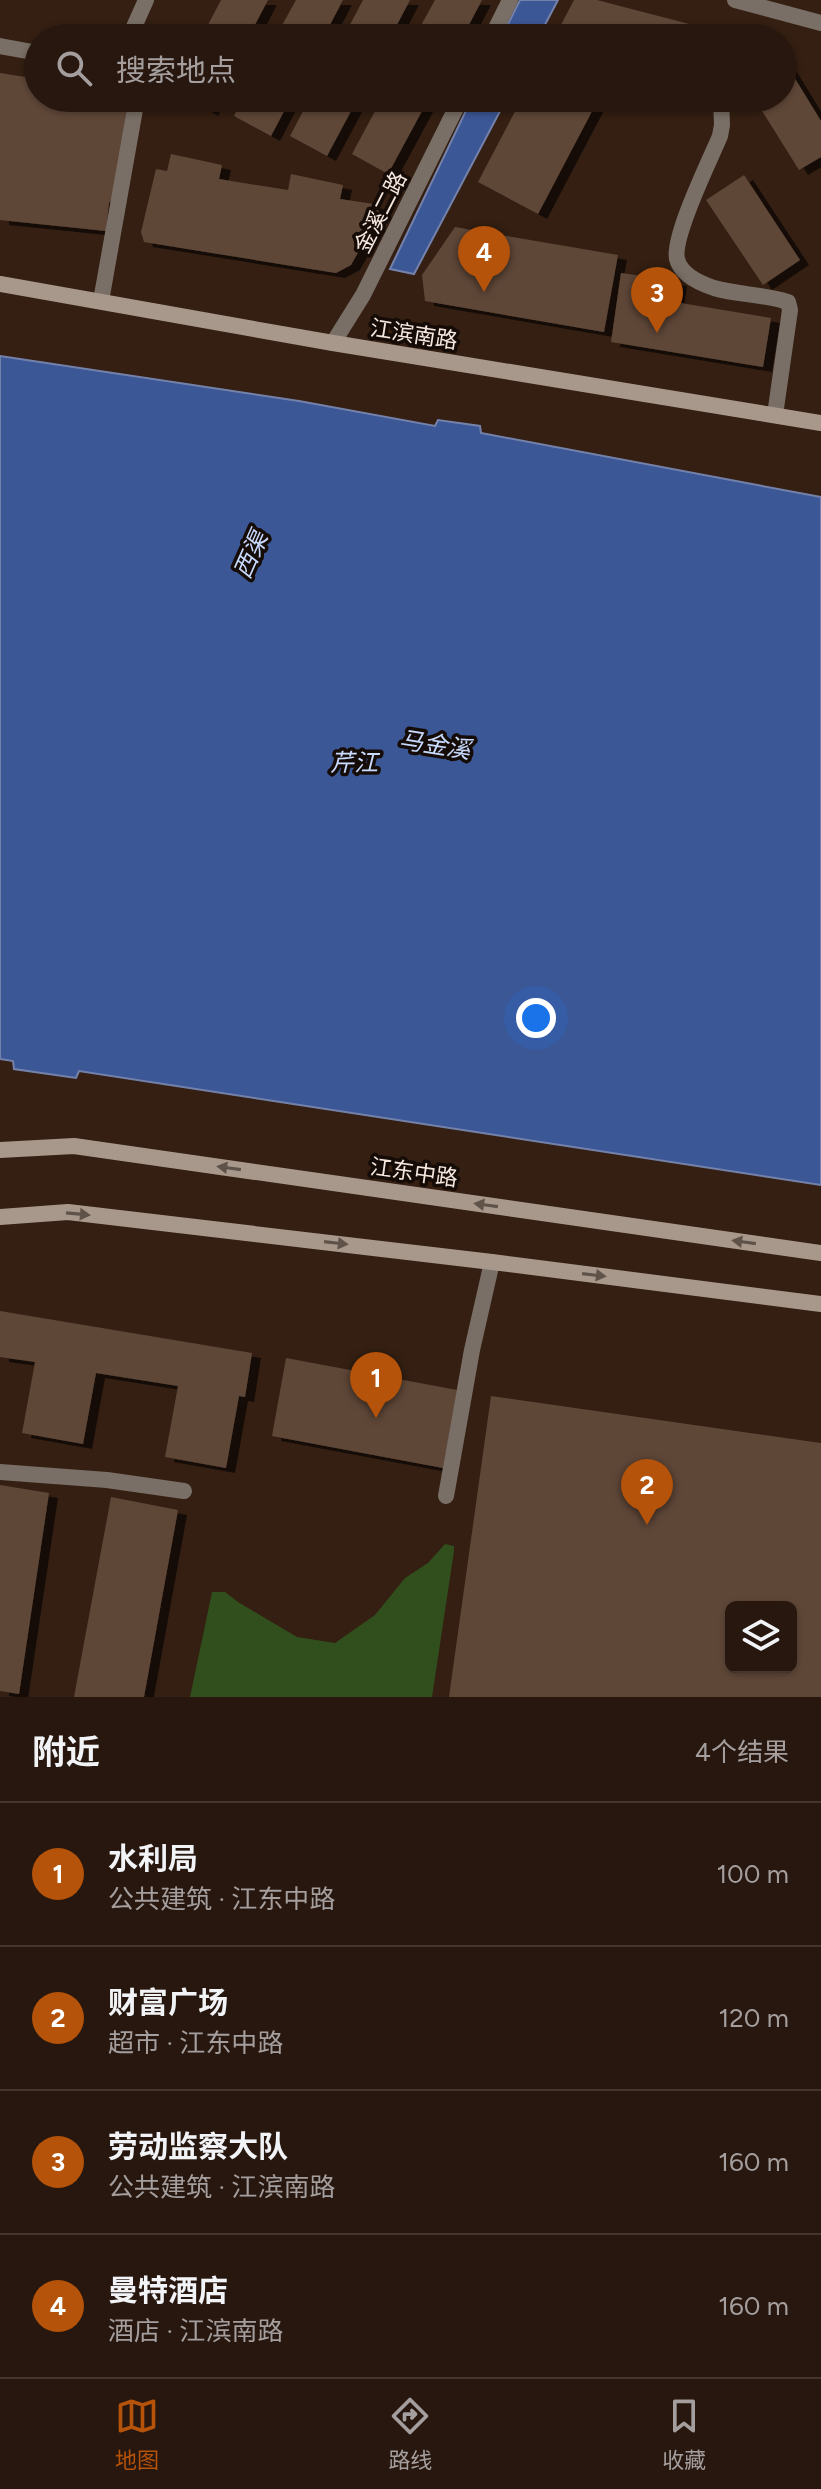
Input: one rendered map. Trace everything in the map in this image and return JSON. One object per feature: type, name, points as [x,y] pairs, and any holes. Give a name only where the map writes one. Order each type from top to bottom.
[{"type":"main road","name":"江滨南路","points":[[0,284],[333,343],[821,423]]},
{"type":"main road","name":"江东中路","points":[[0,1150],[74,1146],[821,1253]]},
{"type":"main road","points":[[0,1217],[68,1212],[821,1304]]},
{"type":"street","points":[[135,24],[146,0]]},
{"type":"street","points":[[498,24],[510,0]]},
{"type":"street","points":[[735,0],[821,23]]},
{"type":"street","points":[[0,46],[24,50]]},
{"type":"street","points":[[101,301],[135,112]]},
{"type":"street","name":"金溪二路","points":[[333,343],[363,295],[454,112]]},
{"type":"street","points":[[721,112],[720,136],[677,240],[677,261],[682,271],[693,279],[716,289],[788,302],[790,310],[775,415]]},
{"type":"street","points":[[446,1496],[472,1350],[492,1262]]},
{"type":"street","points":[[0,1472],[107,1480],[184,1491]]},
{"type":"green space","points":[[445,1544],[454,1546],[454,1551],[432,1697],[190,1697],[212,1592],[225,1592],[297,1637],[335,1643],[375,1615],[405,1578],[428,1563]]},
{"type":"water","points":[[520,0],[558,0],[545,24],[508,24]]},
{"type":"water","points":[[465,112],[500,112],[414,274],[390,269]]},
{"type":"water","name":"芹江","points":[[0,356],[299,401],[435,426],[438,420],[480,426],[481,433],[821,497],[821,1185],[79,1071],[76,1078],[14,1069],[13,1061],[0,1059]]},
{"type":"building","points":[[221,0],[268,0],[255,24],[208,24]]},
{"type":"building","points":[[296,0],[343,0],[330,24],[283,24]]},
{"type":"building","points":[[363,0],[410,0],[397,24],[350,24]]},
{"type":"building","points":[[435,0],[482,0],[469,24],[422,24]]},
{"type":"building","points":[[574,0],[597,0],[689,24],[561,24]]},
{"type":"building","points":[[0,73],[24,77],[24,112],[126,112],[116,194],[109,203],[106,231],[0,220]]},
{"type":"building","points":[[797,82],[821,121],[821,157],[799,170],[763,112],[797,112]]},
{"type":"building","points":[[236,112],[284,112],[271,136],[234,116]]},
{"type":"building","points":[[303,112],[351,112],[327,156],[290,136]]},
{"type":"building","points":[[374,112],[421,112],[388,174],[352,154]]},
{"type":"building","points":[[515,112],[592,112],[538,214],[478,182]]},
{"type":"building","points":[[171,154],[222,165],[219,179],[288,190],[291,174],[343,185],[340,199],[374,204],[380,213],[351,265],[336,273],[144,242],[141,232],[156,169],[167,171]]},
{"type":"building","points":[[744,175],[800,260],[763,285],[706,200]]},
{"type":"building","points":[[455,227],[618,255],[604,332],[425,301],[422,275]]},
{"type":"building","points":[[621,273],[678,281],[675,302],[771,318],[763,367],[611,342]]},
{"type":"building","points":[[0,1311],[252,1353],[245,1397],[239,1396],[226,1468],[165,1457],[178,1386],[96,1373],[83,1444],[22,1433],[35,1362],[0,1357]]},
{"type":"building","points":[[286,1358],[457,1390],[443,1468],[272,1436]]},
{"type":"building","points":[[491,1396],[821,1443],[821,1697],[449,1697]]},
{"type":"building","points":[[0,1485],[49,1493],[19,1694],[0,1691]]},
{"type":"building","points":[[111,1497],[178,1510],[144,1697],[74,1697]]},
{"type":"place","name":"曼特酒店","points":[[484,292]]},
{"type":"place","name":"劳动监察大队","points":[[657,333]]},
{"type":"place","name":"水利局","points":[[376,1418]]},
{"type":"place","name":"财富广场","points":[[647,1525]]},
{"type":"water label","name":"西渠","points":[[251,555]]},
{"type":"water label","name":"马金溪","points":[[435,745]]}]
